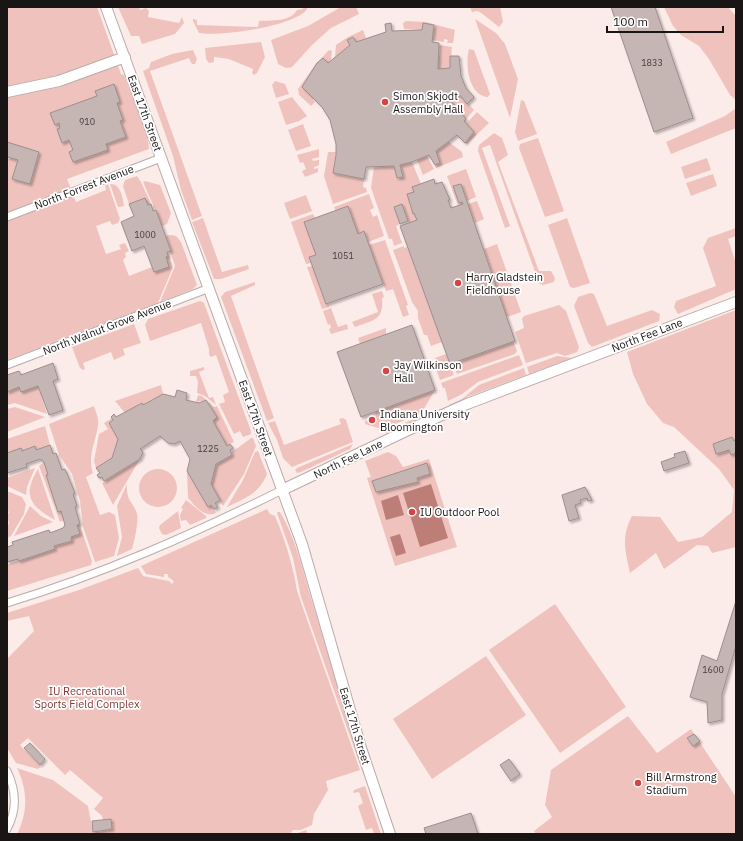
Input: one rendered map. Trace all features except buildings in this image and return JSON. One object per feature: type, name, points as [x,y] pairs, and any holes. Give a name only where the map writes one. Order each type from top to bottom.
[{"type":"main road","name":"East 17th Street","points":[[106,7],[207,289],[302,544],[360,748],[390,834]]},
{"type":"main road","points":[[7,92],[59,81],[124,57]]},
{"type":"main road","name":"North Fee Lane","points":[[282,490],[406,431],[467,404],[736,302]]},
{"type":"street","name":"North Forrest Avenue","points":[[7,217],[161,158]]},
{"type":"street","name":"North Walnut Grove Avenue","points":[[7,365],[207,289]]},
{"type":"street","name":"North Fee Lane","points":[[7,603],[87,576],[154,551],[218,522],[282,490]]},
{"type":"street","points":[[7,771],[14,789],[15,800],[14,810],[7,829]]},
{"type":"green space","points":[[7,7],[97,7],[121,74],[124,75],[147,133],[149,149],[67,179],[76,202],[106,190],[105,185],[108,184],[120,219],[118,223],[112,225],[110,221],[96,226],[106,254],[121,249],[119,245],[125,243],[129,251],[125,253],[126,257],[123,260],[129,276],[152,267],[154,272],[169,267],[166,257],[168,256],[168,252],[173,267],[158,303],[7,360],[7,160],[12,157],[7,143]]},
{"type":"green space","points":[[118,7],[139,7],[140,10],[146,8],[149,11],[148,17],[179,23],[182,17],[184,23],[175,34],[142,44],[139,36],[131,36]]},
{"type":"green space","points":[[303,7],[308,7],[302,14],[291,20],[258,29],[240,32],[209,34],[199,33],[193,21],[193,19],[197,20],[197,25],[258,27],[259,21],[290,17],[297,10],[303,9]]},
{"type":"green space","points":[[341,7],[356,7],[359,14],[331,28],[312,45],[292,67],[286,68],[278,64],[271,40],[308,26]]},
{"type":"green space","points":[[470,7],[500,7],[503,22],[499,27],[480,12],[472,12]]},
{"type":"green space","points":[[664,7],[728,7],[735,15],[736,100],[730,95],[709,59],[699,46],[681,35],[673,26]]},
{"type":"green space","points":[[475,19],[496,33],[505,44],[518,79],[510,118]]},
{"type":"green space","points":[[406,21],[426,22],[455,30],[453,43],[447,43],[448,40],[444,39],[444,42],[432,40],[434,25],[423,23],[422,30],[404,29],[403,23]]},
{"type":"green space","points":[[363,30],[366,38],[356,42],[353,37],[350,45],[335,57],[336,45]]},
{"type":"green space","points":[[261,42],[265,57],[257,73],[254,75],[252,73],[253,69],[229,59],[214,57],[214,62],[209,63],[206,59],[205,48]]},
{"type":"green space","points":[[439,45],[452,47],[450,68],[438,69]]},
{"type":"green space","points":[[469,49],[474,50],[490,94],[488,97],[481,95],[472,85],[467,63]]},
{"type":"green space","points":[[193,50],[197,59],[195,64],[192,64],[189,58],[150,71],[202,216],[192,220],[181,190],[173,156],[143,71],[149,68],[151,62],[172,54]]},
{"type":"green space","points":[[329,50],[332,51],[331,60],[328,63],[323,58],[313,100],[315,102],[311,106],[299,95],[298,89],[315,65]]},
{"type":"green space","points":[[275,81],[285,84],[289,94],[276,98],[272,85]]},
{"type":"green space","points":[[459,94],[474,110],[466,119],[450,100]]},
{"type":"green space","points":[[292,97],[307,116],[299,121],[286,125],[278,102]]},
{"type":"green space","points":[[521,100],[524,101],[537,134],[518,141],[515,132]]},
{"type":"green space","points":[[736,108],[736,128],[671,154],[666,142],[725,116]]},
{"type":"green space","points":[[477,112],[489,123],[467,144],[465,143],[466,124]]},
{"type":"green space","points":[[303,124],[311,146],[296,151],[288,130]]},
{"type":"green space","points":[[494,133],[502,138],[508,155],[498,162],[539,271],[551,271],[555,278],[554,282],[543,285],[539,283],[490,145],[482,148],[510,226],[505,228],[478,151],[479,145]]},
{"type":"green space","points":[[538,138],[564,211],[545,217],[519,148],[520,144]]},
{"type":"green space","points":[[449,142],[462,152],[463,157],[436,168],[435,165],[440,162],[436,151]]},
{"type":"green space","points":[[319,149],[319,157],[312,159],[313,161],[319,160],[319,165],[314,167],[314,169],[318,168],[318,172],[305,177],[302,171],[306,169],[303,162],[300,163],[297,155]]},
{"type":"green space","points":[[328,152],[336,152],[333,173],[364,179],[363,187],[366,188],[367,192],[333,204],[324,176]]},
{"type":"green space","points":[[427,156],[434,169],[423,175],[417,160]]},
{"type":"green space","points":[[707,158],[711,170],[685,179],[681,167]]},
{"type":"green space","points":[[412,162],[421,184],[414,192],[408,194],[411,203],[409,204],[417,220],[409,223],[402,204],[394,207],[400,224],[396,226],[402,243],[394,246],[392,239],[389,239],[371,188],[374,167],[394,166],[397,178],[403,177],[400,165]]},
{"type":"green space","points":[[466,169],[476,197],[467,201],[461,184],[453,186],[459,203],[462,202],[463,204],[458,206],[447,176]]},
{"type":"green space","points":[[713,174],[717,186],[691,196],[686,183]]},
{"type":"green space","points":[[137,176],[151,204],[148,205],[145,198],[129,204],[123,186],[125,180]]},
{"type":"green space","points":[[145,181],[160,185],[171,213],[167,224],[162,226],[143,182]]},
{"type":"green space","points":[[110,184],[113,184],[119,188],[124,206],[118,207]]},
{"type":"green space","points":[[369,194],[374,208],[370,210],[373,217],[377,215],[384,236],[368,242],[364,232],[358,234],[334,207]]},
{"type":"green space","points":[[306,195],[312,211],[290,219],[284,203]]},
{"type":"green space","points":[[477,201],[484,219],[475,223],[468,204]]},
{"type":"green space","points":[[313,214],[315,218],[304,222],[316,255],[309,257],[311,263],[306,264],[291,222]]},
{"type":"green space","points":[[203,218],[222,272],[248,265],[249,269],[221,279],[214,279],[192,222]]},
{"type":"green space","points":[[567,218],[590,283],[574,288],[570,287],[548,225]]},
{"type":"green space","points":[[736,228],[736,236],[728,239],[736,263],[736,289],[678,314],[674,307],[676,301],[716,286],[703,248],[708,238]]},
{"type":"green space","points":[[165,236],[176,236],[181,242],[197,285],[193,289],[160,302],[175,266]]},
{"type":"green space","points":[[385,240],[408,305],[406,306],[409,315],[403,317],[393,289],[386,291],[369,245]]},
{"type":"green space","points":[[497,244],[521,312],[507,317],[484,249]]},
{"type":"green space","points":[[404,246],[404,248],[407,247],[442,342],[431,346],[427,335],[424,335],[418,318],[418,311],[412,302],[393,250]]},
{"type":"green space","points":[[312,266],[326,304],[328,303],[329,307],[322,309],[307,267]]},
{"type":"green space","points":[[255,282],[255,285],[231,296],[274,418],[267,421],[221,297],[225,292]]},
{"type":"green space","points":[[382,291],[384,297],[382,298],[382,306],[379,315],[372,321],[355,327],[352,322],[378,312],[372,294]]},
{"type":"green space","points":[[590,293],[594,294],[607,326],[652,310],[660,314],[659,321],[592,347],[588,343],[574,306],[578,297]]},
{"type":"green space","points":[[200,301],[204,303],[251,431],[251,434],[243,437],[240,431],[234,434],[219,404],[225,402],[223,395],[229,392],[216,355],[211,357],[209,355],[209,349],[201,323],[150,341],[145,325],[148,319]]},
{"type":"green space","points":[[559,305],[566,311],[579,347],[577,352],[565,356],[557,353],[526,363],[515,332],[524,328],[522,319],[524,316]]},
{"type":"green space","points":[[331,308],[338,327],[347,324],[348,329],[331,334],[329,329],[331,328],[330,324],[328,325],[323,311]]},
{"type":"green space","points":[[736,310],[736,547],[712,553],[708,546],[697,545],[664,569],[656,553],[630,573],[625,537],[632,516],[660,517],[678,542],[702,537],[732,512],[734,490],[719,469],[674,427],[663,423],[647,404],[633,374],[627,352]]},
{"type":"green space","points":[[134,324],[141,343],[123,349],[125,355],[114,360],[111,352],[83,363],[85,369],[83,370],[80,368],[72,347]]},
{"type":"green space","points":[[386,328],[386,334],[360,344],[358,338]]},
{"type":"green space","points":[[513,341],[517,351],[515,354],[457,374],[453,363]]},
{"type":"green space","points":[[446,354],[454,375],[440,380],[435,366],[437,364],[435,358]]},
{"type":"green space","points":[[519,355],[523,365],[478,382],[462,394],[448,401],[445,388],[443,388],[441,383]]},
{"type":"green space","points":[[557,356],[572,358],[529,374],[527,367]]},
{"type":"green space","points":[[204,367],[204,370],[199,372],[209,398],[213,397],[216,405],[205,396],[197,393],[198,382],[196,376],[190,376],[190,371]]},
{"type":"green space","points":[[524,368],[526,375],[467,397],[468,400],[450,407],[449,405],[462,399],[479,385]]},
{"type":"green space","points":[[161,385],[163,394],[143,405],[141,403],[125,413],[115,401]]},
{"type":"green space","points":[[38,386],[47,414],[15,403],[7,405],[7,392],[19,387]]},
{"type":"green space","points":[[435,390],[421,414],[382,429],[365,424],[365,421],[376,417],[375,412]]},
{"type":"green space","points":[[198,395],[202,396],[206,400],[196,402]]},
{"type":"green space","points":[[208,401],[214,407],[217,406],[234,442],[227,446],[213,421],[217,417]]},
{"type":"green space","points":[[94,406],[98,423],[91,454],[91,466],[93,473],[86,477],[100,515],[109,512],[115,515],[119,538],[114,556],[95,562],[83,527],[80,501],[72,474],[59,455],[49,424]]},
{"type":"green space","points":[[15,407],[45,417],[7,432],[7,409]]},
{"type":"green space","points":[[438,409],[439,412],[389,433],[385,432],[385,431]]},
{"type":"green space","points":[[112,418],[113,420],[109,423],[118,439],[112,458],[96,468],[94,461],[99,434],[108,429],[104,423]]},
{"type":"green space","points":[[343,418],[346,420],[353,442],[292,467],[283,458],[277,440],[268,423],[275,421],[284,445],[341,424],[339,419]]},
{"type":"green space","points":[[45,426],[50,445],[36,450],[35,446],[22,451],[21,448],[7,453],[7,439]]},
{"type":"green space","points":[[253,438],[256,446],[244,474],[223,506],[211,484],[216,464],[232,455],[231,453]]},
{"type":"green space","points":[[353,444],[350,449],[301,472],[297,473],[295,470],[297,468]]},
{"type":"green space","points":[[258,451],[267,474],[264,481],[251,495],[227,507],[243,480],[255,452]]},
{"type":"green space","name":"IU Outdoor Pool","points":[[388,452],[396,456],[403,467],[429,459],[457,547],[395,566],[367,478],[371,477],[365,461]]},
{"type":"green space","points":[[140,459],[113,505],[102,483]]},
{"type":"green space","points":[[44,462],[48,475],[46,476],[58,512],[61,511],[64,520],[60,522],[39,466]]},
{"type":"green space","points":[[35,468],[27,487],[26,495],[7,486],[7,478]]},
{"type":"green space","points":[[38,469],[55,520],[34,505],[31,499],[30,486]]},
{"type":"green space","points":[[154,469],[162,469],[169,472],[174,477],[177,488],[174,499],[169,504],[162,507],[154,507],[147,504],[142,499],[139,492],[139,484],[142,477],[147,472]]},
{"type":"green space","points":[[187,471],[208,507],[211,505],[216,513],[204,513],[188,498]]},
{"type":"green space","points":[[127,484],[129,498],[137,514],[137,526],[132,549],[117,556],[122,537],[117,506]]},
{"type":"green space","points":[[7,491],[22,497],[26,504],[24,514],[11,536],[7,538],[7,525],[9,524],[7,514],[9,513],[7,508]]},
{"type":"green space","points":[[186,500],[206,516],[206,518],[190,525],[186,520],[181,521],[180,515],[183,509],[181,508]]},
{"type":"green space","points":[[30,506],[41,516],[53,522],[14,536]]},
{"type":"green space","name":"IU Recreational Sports Field Complex","points":[[267,509],[270,514],[275,516],[282,534],[291,562],[297,591],[360,770],[326,781],[328,790],[314,814],[312,825],[301,830],[293,830],[291,833],[295,834],[17,834],[21,826],[25,810],[25,793],[17,768],[53,780],[88,806],[93,832],[112,829],[111,820],[103,820],[102,816],[94,809],[103,798],[70,770],[65,775],[28,738],[20,745],[41,767],[38,769],[16,763],[7,748],[7,659],[34,631],[29,616],[7,621],[7,613],[79,590],[138,568],[143,576],[169,581],[172,584],[174,581],[168,577],[168,574],[164,574],[164,577],[146,574],[141,566]]},
{"type":"green space","points":[[178,511],[181,528],[166,535],[162,534],[159,528],[160,525]]},
{"type":"green space","points":[[280,512],[290,532],[298,552],[365,775],[364,776],[301,597],[293,558],[277,513]]},
{"type":"green space","points":[[77,525],[80,525],[92,561],[91,565],[7,591],[7,565],[55,549],[54,546],[71,541],[71,537],[80,534]]},
{"type":"green space","points":[[555,604],[626,707],[560,753],[489,650]]},
{"type":"green space","points":[[486,656],[526,715],[432,779],[393,719]]},
{"type":"green space","name":"Bill Armstrong Stadium","points":[[628,716],[657,753],[691,729],[736,797],[736,834],[536,834],[534,831],[552,817],[545,805],[551,770]]},
{"type":"green space","points":[[365,786],[381,834],[374,834],[372,828],[366,830],[358,806],[363,803],[359,792],[353,793],[354,790]]},
{"type":"green space","points":[[306,830],[308,834],[295,834]]},
{"type":"shaded area","points":[[431,484],[448,538],[420,547],[403,493]]},
{"type":"shaded area","points":[[398,495],[404,515],[386,520],[381,501]]},
{"type":"shaded area","points":[[400,534],[406,553],[396,556],[390,537]]},
{"type":"place","name":"Simon Skjodt Assembly Hall","points":[[385,102]]},
{"type":"place","name":"Harry Gladstein Fieldhouse","points":[[458,283]]},
{"type":"place","name":"Jay Wilkinson Hall","points":[[386,371]]},
{"type":"place","name":"Indiana University Bloomington","points":[[372,420]]},
{"type":"place","name":"IU Outdoor Pool","points":[[412,512]]},
{"type":"place","name":"Bill Armstrong Stadium","points":[[638,783]]}]
